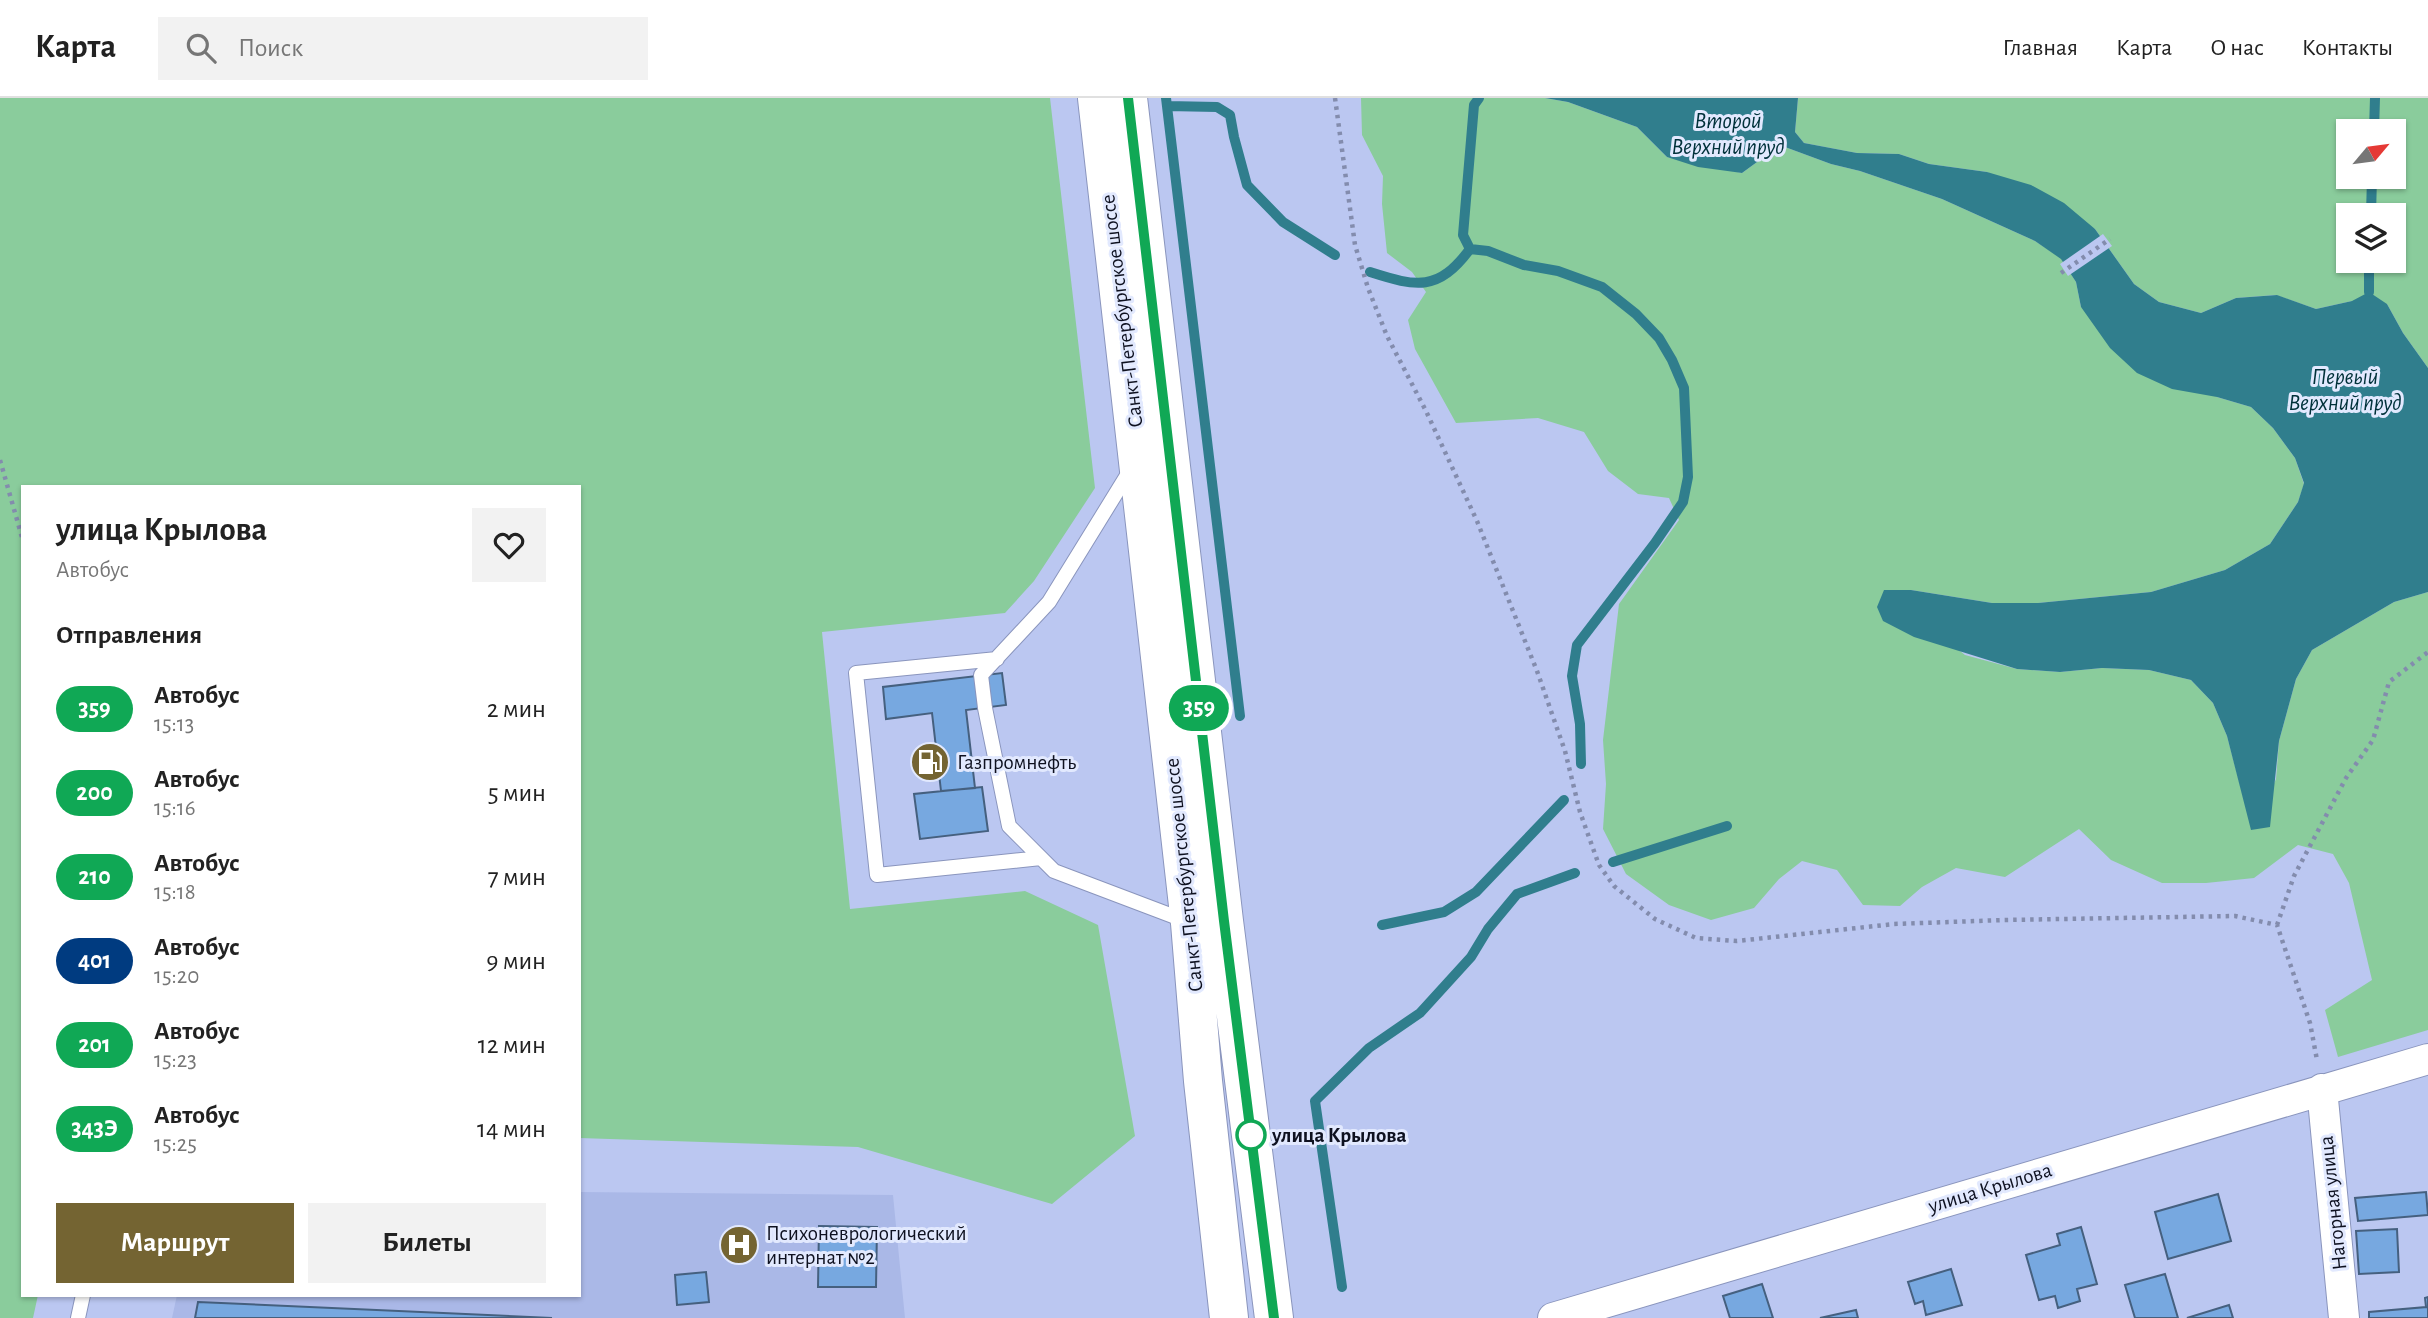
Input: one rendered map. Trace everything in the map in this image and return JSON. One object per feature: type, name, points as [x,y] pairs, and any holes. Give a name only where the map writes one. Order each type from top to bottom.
[{"type":"main road","name":"Санкт-Петербургское шоссе","points":[[1097,98],[1190,923],[1203,1081],[1229,1318]]},
{"type":"main road","name":"Санкт-Петербургское шоссе","points":[[1128,98],[1224,921],[1274,1318]]},
{"type":"street","name":"улица Крылова","points":[[1553,1318],[2428,1059]]},
{"type":"street","name":"Нагорная улица","points":[[2322,1089],[2344,1318]]},
{"type":"lane","points":[[1139,457],[1049,602],[981,676],[1009,826],[1054,871],[1190,923]]},
{"type":"lane","points":[[997,659],[856,673],[877,875],[1041,858]]},
{"type":"lane","points":[[78,1318],[83,1297]]},
{"type":"path","points":[[1335,98],[1355,245],[1368,288],[1387,335],[1477,521],[1537,671],[1565,751],[1580,812],[1599,865],[1614,886],[1655,919],[1696,938],[1737,941],[1894,924],[2004,920],[2235,916],[2277,925]]},
{"type":"path","points":[[2061,273],[2110,239]]},
{"type":"path","points":[[0,460],[21,534]]},
{"type":"path","points":[[2322,1089],[2310,1023],[2277,925],[2294,876],[2346,778],[2373,740],[2389,682],[2428,652]]},
{"type":"shaded area","points":[[0,98],[1050,98],[1095,488],[1034,581],[1005,613],[822,632],[850,909],[1025,891],[1098,925],[1135,1136],[1052,1204],[858,1147],[581,1138],[581,485],[21,485],[21,1297],[38,1297],[33,1318],[0,1318]]},
{"type":"shaded area","points":[[1361,98],[1545,98],[1568,102],[1637,127],[1667,157],[1742,173],[1768,154],[1785,147],[1942,199],[2035,241],[2061,258],[2076,282],[2081,307],[2217,397],[2251,407],[2273,428],[2295,458],[2304,484],[2298,502],[2270,544],[2225,570],[2151,592],[2038,603],[1992,603],[1911,590],[1884,590],[1965,655],[2017,669],[2060,672],[2102,668],[2149,670],[2191,680],[2213,703],[2227,736],[2252,830],[2276,779],[2279,741],[2296,679],[2312,650],[2394,602],[2428,592],[2428,1030],[2338,1057],[2325,1010],[2372,980],[2349,883],[2333,854],[2298,845],[2254,878],[2206,883],[2162,883],[2111,860],[2079,829],[2005,877],[1956,868],[1922,887],[1900,906],[1863,905],[1837,870],[1802,861],[1779,879],[1754,908],[1711,920],[1669,905],[1626,874],[1603,829],[1606,784],[1603,740],[1619,604],[1679,520],[1669,498],[1638,494],[1608,471],[1584,432],[1538,418],[1456,423],[1415,349],[1408,320],[1426,292],[1412,272],[1387,253],[1382,204],[1383,176],[1362,135]]},
{"type":"shaded area","points":[[1798,98],[2428,98],[2428,368],[2403,333],[2387,304],[2352,301],[2316,309],[2276,295],[2236,298],[2201,313],[2159,302],[2134,284],[2095,229],[1987,172],[1929,164],[1899,154],[1857,153],[1804,143],[1795,132]]},
{"type":"shaded area","name":"Психоневрологический интернат №2","points":[[581,1192],[893,1195],[905,1318],[172,1318],[177,1297],[581,1297]]},
{"type":"water","name":"Первый Верхний пруд","points":[[1545,98],[1798,98],[1795,132],[1804,143],[1857,153],[1899,154],[1929,164],[1987,172],[2031,185],[2064,203],[2095,229],[2134,284],[2159,302],[2201,313],[2236,298],[2277,295],[2316,309],[2352,301],[2369,292],[2387,304],[2403,333],[2428,368],[2428,592],[2394,602],[2312,650],[2296,679],[2279,741],[2270,827],[2251,830],[2227,736],[2213,703],[2191,680],[2149,670],[2102,668],[2060,672],[2017,669],[1914,637],[1883,621],[1877,607],[1884,590],[1911,590],[1992,603],[2038,603],[2151,592],[2225,570],[2270,544],[2298,502],[2304,483],[2295,458],[2273,428],[2251,407],[2217,397],[2172,389],[2137,373],[2110,348],[2081,307],[2076,282],[2061,259],[2035,241],[1942,199],[1785,147],[1768,154],[1742,173],[1698,167],[1667,157],[1637,127],[1568,102]]},
{"type":"pier","points":[[2103,234],[2112,246],[2068,276],[2060,264]]},
{"type":"building","points":[[1002,673],[1006,705],[966,710],[975,788],[941,791],[932,713],[886,719],[883,687]]},
{"type":"building","points":[[982,787],[988,831],[920,839],[914,794]]},
{"type":"building","points":[[2426,1192],[2428,1215],[2358,1221],[2355,1198]]},
{"type":"building","points":[[2218,1194],[2231,1241],[2168,1259],[2155,1212]]},
{"type":"building","points":[[819,1226],[877,1227],[876,1287],[818,1287]]},
{"type":"building","points":[[2081,1227],[2097,1284],[2077,1289],[2080,1301],[2058,1308],[2055,1296],[2039,1300],[2026,1255],[2060,1245],[2057,1234]]},
{"type":"building","points":[[2397,1229],[2399,1272],[2359,1274],[2356,1231]]},
{"type":"building","points":[[1951,1269],[1962,1305],[1926,1315],[1923,1301],[1915,1304],[1908,1282]]},
{"type":"building","points":[[706,1272],[709,1302],[677,1305],[675,1275]]},
{"type":"building","points":[[2165,1274],[2178,1318],[2135,1318],[2125,1285]]},
{"type":"building","points":[[1762,1284],[1773,1318],[1730,1318],[1723,1296]]},
{"type":"building","points":[[2428,1297],[2428,1318],[2369,1318],[2369,1312],[2426,1307],[2425,1298]]},
{"type":"building","points":[[198,1302],[552,1318],[195,1318]]},
{"type":"building","points":[[2229,1305],[2233,1318],[2187,1318]]},
{"type":"building","points":[[1856,1310],[1858,1318],[1820,1318]]},
{"type":"waterway","points":[[1166,98],[1240,716]]},
{"type":"waterway","points":[[1479,98],[1474,105],[1463,235],[1470,249],[1488,251],[1524,265],[1558,271],[1602,287],[1636,314],[1659,338],[1684,388],[1688,477],[1683,502],[1577,645],[1572,676],[1580,724],[1581,764]]},
{"type":"waterway","points":[[2374,119],[2375,98]]},
{"type":"waterway","points":[[1167,106],[1217,107],[1230,115],[1247,185],[1283,222],[1335,255]]},
{"type":"waterway","points":[[2371,203],[2372,189]]},
{"type":"waterway","points":[[1370,272],[1401,281],[1426,282],[1447,273],[1470,249]]},
{"type":"waterway","points":[[2369,273],[2369,292]]},
{"type":"waterway","points":[[1382,925],[1444,912],[1476,892],[1564,800]]},
{"type":"waterway","points":[[1613,862],[1727,826]]},
{"type":"waterway","points":[[1342,1287],[1315,1101],[1369,1048],[1420,1013],[1471,957],[1488,929],[1517,894],[1575,873]]},
{"type":"bus line","name":"359","points":[[1128,98],[1224,921],[1274,1318]]},
{"type":"place","name":"Газпромнефть","points":[[930,762]]},
{"type":"place","name":"улица Крылова","points":[[1251,1135]]},
{"type":"place","name":"Психоневрологический интернат №2","points":[[739,1245]]},
{"type":"water label","name":"Второй Верхний пруд","points":[[1728,134]]}]
